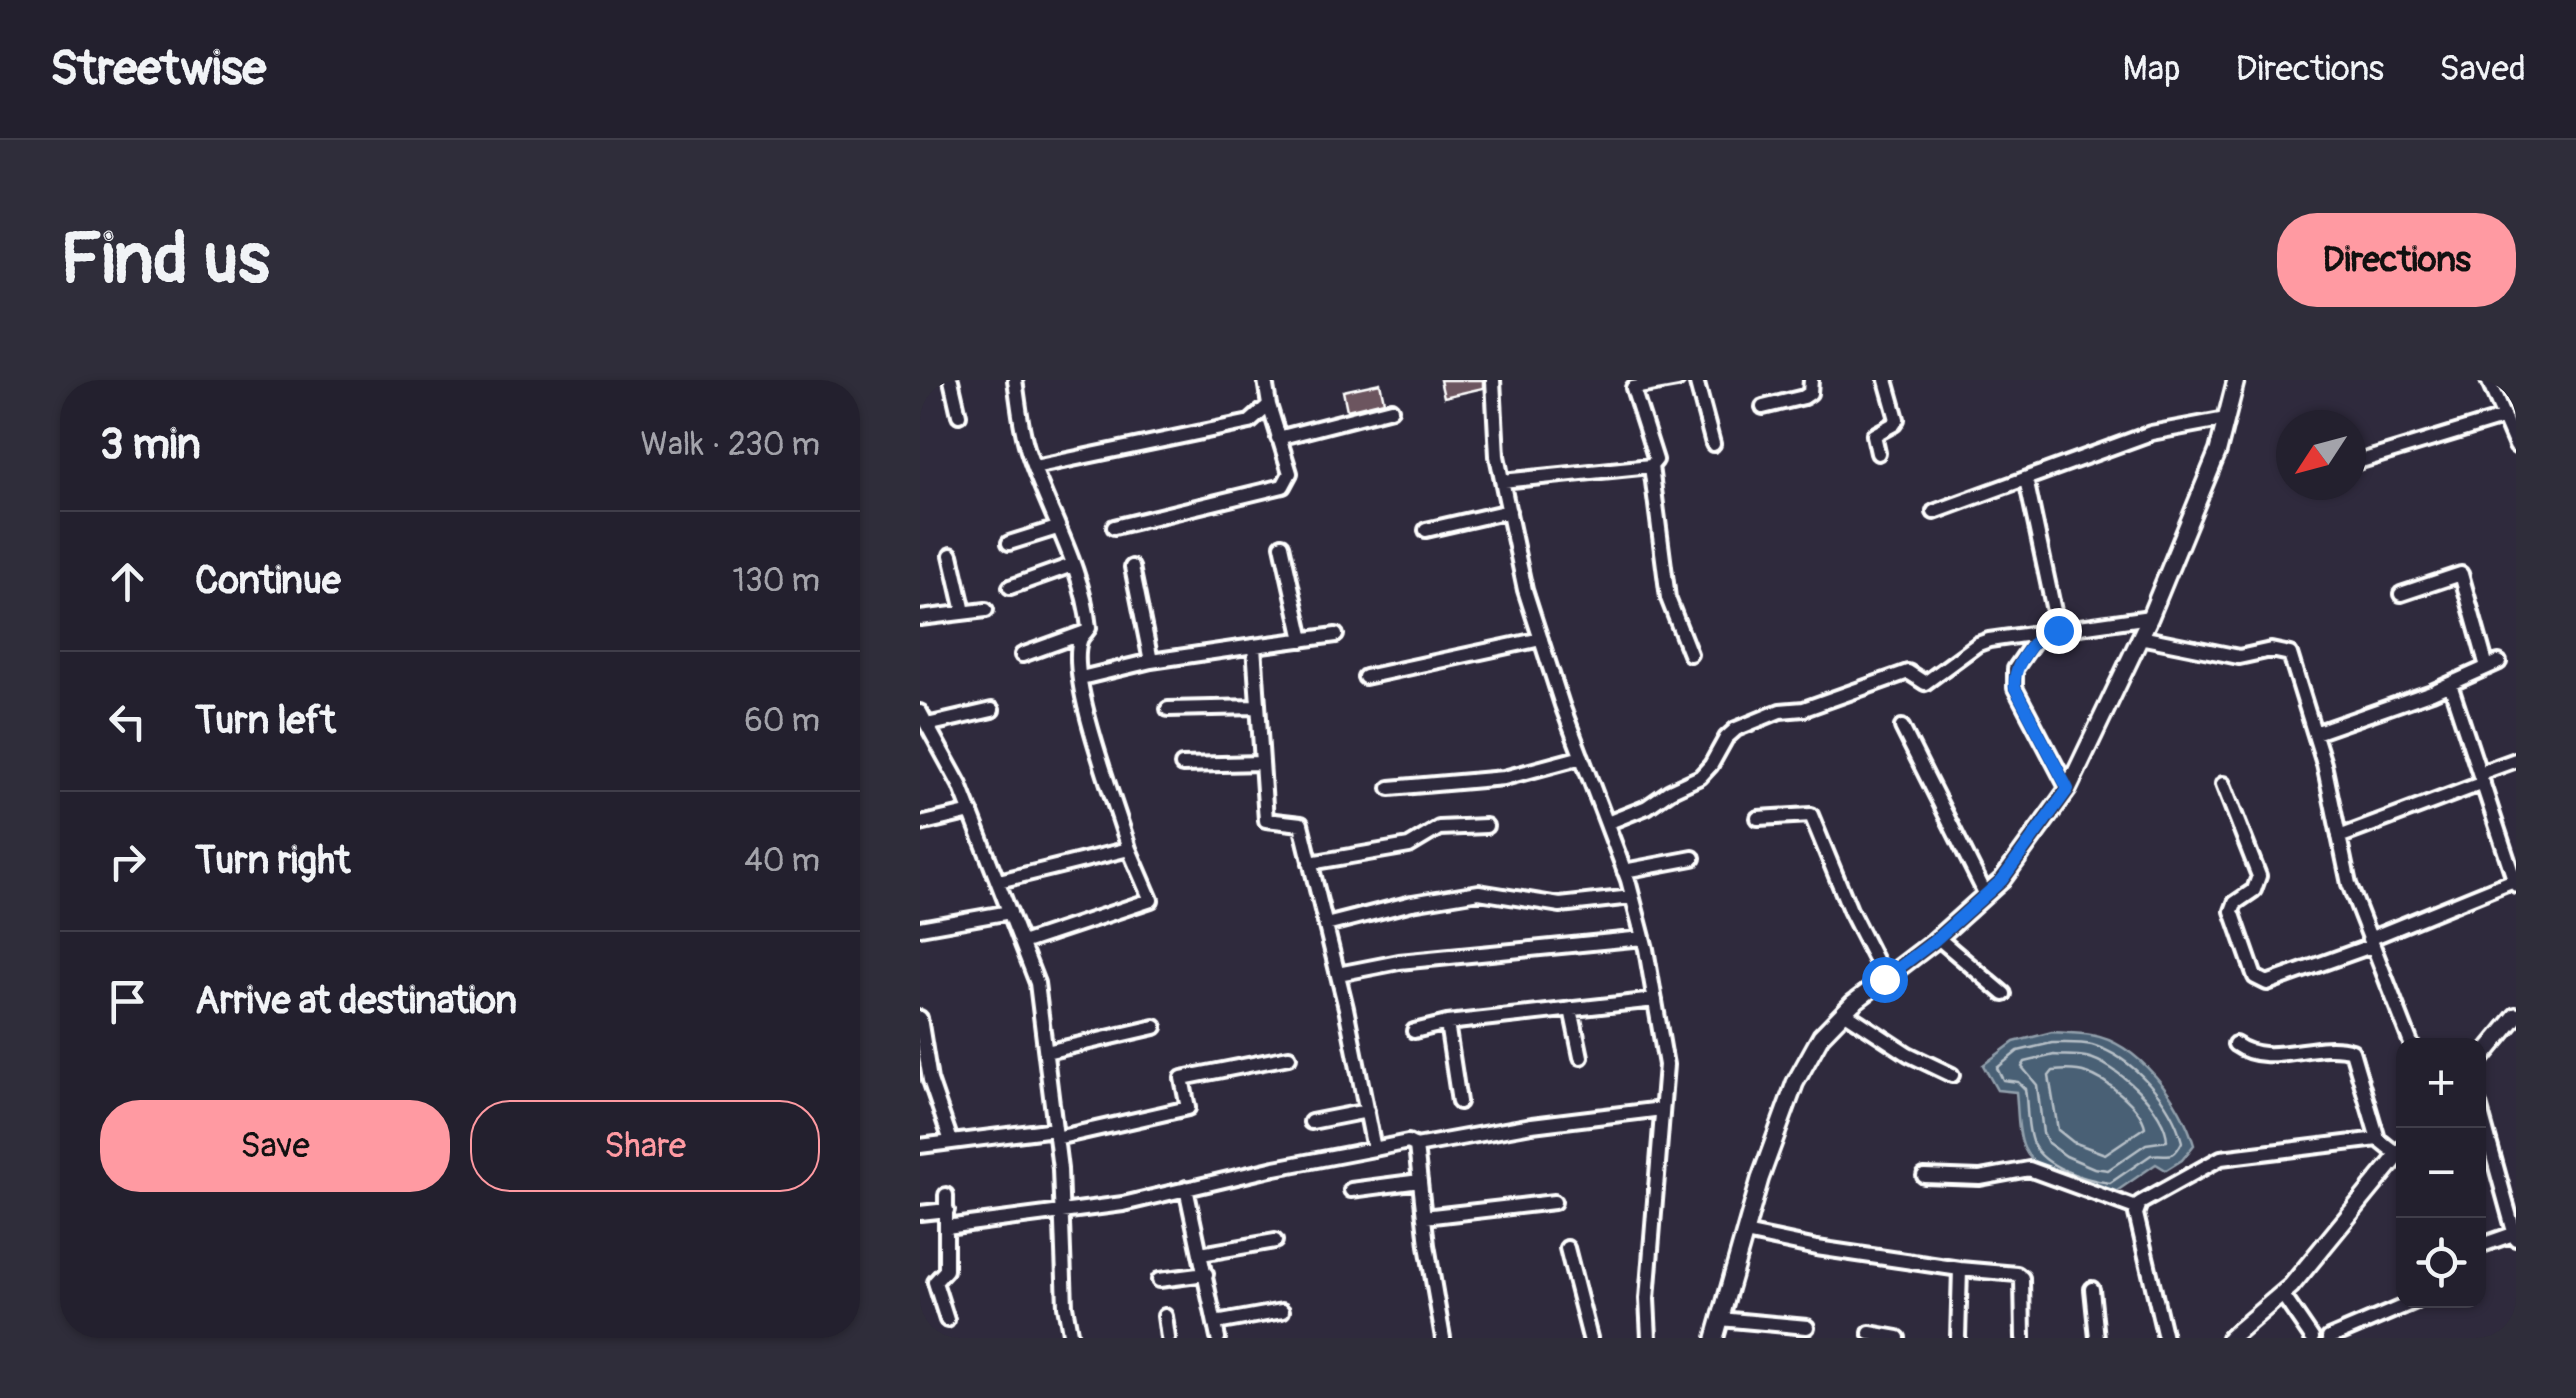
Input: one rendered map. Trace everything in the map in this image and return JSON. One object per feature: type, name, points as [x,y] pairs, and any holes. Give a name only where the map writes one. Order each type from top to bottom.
[{"type":"street","points":[[951,380],[959,415]]},
{"type":"street","points":[[1015,380],[1022,432],[1082,590],[1089,628],[1080,640],[1078,652],[1093,741],[1129,849],[1151,900],[1022,943]]},
{"type":"street","points":[[1114,527],[1282,486],[1290,473],[1265,380]]},
{"type":"street","points":[[1493,380],[1497,456],[1525,590],[1632,897],[1666,1065],[1647,1299],[1650,1338]]},
{"type":"street","points":[[1502,480],[1651,466],[1656,460],[1632,388],[1677,380]]},
{"type":"street","points":[[1696,380],[1713,444]]},
{"type":"street","points":[[1763,407],[1804,397],[1810,392],[1811,380]]},
{"type":"street","points":[[1878,453],[1874,434],[1897,419],[1886,380]]},
{"type":"street","points":[[1715,1338],[1760,1179],[1795,1083],[1821,1036],[1844,1012],[1938,938],[2002,880],[2068,789],[2150,617],[2218,451],[2236,380]]},
{"type":"street","points":[[2488,380],[2516,446]]},
{"type":"street","points":[[1034,468],[1250,422],[1269,405]]},
{"type":"street","points":[[1278,438],[1391,409]]},
{"type":"street","points":[[2366,459],[2502,418]]},
{"type":"street","points":[[1934,512],[2151,433],[2226,420]]},
{"type":"street","points":[[1651,466],[1668,598],[1690,654]]},
{"type":"street","points":[[2026,479],[2058,630]]},
{"type":"street","points":[[1426,530],[1509,512]]},
{"type":"street","points":[[1009,544],[1058,528]]},
{"type":"street","points":[[1282,545],[1303,640]]},
{"type":"street","points":[[951,554],[964,612]]},
{"type":"street","points":[[1010,587],[1072,565]]},
{"type":"street","points":[[1132,567],[1151,661]]},
{"type":"street","points":[[2315,733],[2493,665],[2461,574],[2400,594]]},
{"type":"street","points":[[920,618],[986,610]]},
{"type":"street","points":[[1606,823],[1646,807],[1700,777],[1736,728],[1780,711],[1804,709],[1908,672],[1925,683],[1978,644],[2150,617]]},
{"type":"street","points":[[1022,655],[1086,632]]},
{"type":"street","points":[[2040,634],[2016,670],[2015,688],[2068,789]]},
{"type":"street","points":[[1082,678],[1151,661],[1336,635]]},
{"type":"street","points":[[2140,636],[2239,657],[2283,650],[2290,654],[2315,733],[2349,884],[2409,1038]]},
{"type":"street","points":[[1365,677],[1541,640]]},
{"type":"street","points":[[1254,646],[1266,820],[1301,824],[1338,974],[1374,1149]]},
{"type":"street","points":[[2224,784],[2259,876],[2254,890],[2235,903],[2232,911],[2255,977],[2266,983],[2515,883],[2450,684]]},
{"type":"street","points":[[1168,709],[1256,706]]},
{"type":"street","points":[[992,710],[924,719],[960,785],[1037,983],[1056,1134],[1065,1306],[1071,1338]]},
{"type":"street","points":[[1902,728],[1986,895]]},
{"type":"street","points":[[1390,788],[1504,778],[1582,758]]},
{"type":"street","points":[[2339,837],[2516,760]]},
{"type":"street","points":[[1182,766],[1261,763]]},
{"type":"street","points":[[920,824],[971,812]]},
{"type":"street","points":[[1758,818],[1811,815],[1850,910],[1884,979]]},
{"type":"street","points":[[1310,863],[1409,846],[1439,828],[1486,826]]},
{"type":"street","points":[[998,880],[1129,849]]},
{"type":"street","points":[[1624,871],[1693,858]]},
{"type":"street","points":[[1326,925],[1412,903],[1479,892],[1560,906],[1632,897]]},
{"type":"street","points":[[920,928],[1010,912]]},
{"type":"street","points":[[1338,974],[1399,962],[1642,938]]},
{"type":"street","points":[[1938,938],[2004,994]]},
{"type":"street","points":[[1414,1031],[1447,1023],[1654,1000]]},
{"type":"street","points":[[1571,1009],[1580,1057]]},
{"type":"street","points":[[1844,1012],[1908,1054],[1952,1075]]},
{"type":"street","points":[[2486,1052],[2516,1016]]},
{"type":"street","points":[[920,1018],[925,1080],[952,1141]]},
{"type":"street","points":[[1447,1023],[1459,1102]]},
{"type":"street","points":[[1046,1052],[1156,1027]]},
{"type":"street","points":[[2235,1044],[2260,1056],[2334,1048],[2352,1051],[2378,1138]]},
{"type":"street","points":[[920,1146],[1056,1134],[1188,1108],[1182,1078],[1289,1057]]},
{"type":"street","points":[[946,1227],[1123,1204],[1408,1142],[1416,1146],[1532,1125],[1662,1109]]},
{"type":"street","points":[[1311,1122],[1366,1111]]},
{"type":"street","points":[[2485,1128],[2515,1235],[2486,1244]]},
{"type":"street","points":[[2136,1208],[2221,1158],[2378,1138],[2396,1149]]},
{"type":"street","points":[[1416,1146],[1443,1338]]},
{"type":"street","points":[[2240,1334],[2282,1294],[2396,1158]]},
{"type":"street","points":[[1924,1176],[1980,1178],[2029,1169],[2136,1208]]},
{"type":"street","points":[[1351,1190],[1420,1181]]},
{"type":"street","points":[[1186,1188],[1218,1338]]},
{"type":"street","points":[[920,1284],[936,1282],[946,1270],[946,1194]]},
{"type":"street","points":[[1424,1217],[1554,1202]]},
{"type":"street","points":[[2136,1208],[2165,1338]]},
{"type":"street","points":[[920,1212],[946,1210]]},
{"type":"street","points":[[1745,1233],[1818,1248],[2017,1274],[2022,1278],[2023,1338]]},
{"type":"street","points":[[1201,1254],[1275,1241]]},
{"type":"street","points":[[1567,1248],[1590,1338]]},
{"type":"street","points":[[1958,1338],[1960,1269]]},
{"type":"street","points":[[1160,1280],[1206,1274]]},
{"type":"street","points":[[936,1282],[947,1320]]},
{"type":"street","points":[[2092,1289],[2097,1338]]},
{"type":"street","points":[[2282,1294],[2312,1338]]},
{"type":"street","points":[[2328,1338],[2397,1308]]},
{"type":"street","points":[[1216,1323],[1282,1311]]},
{"type":"street","points":[[1165,1316],[1168,1338]]},
{"type":"street","points":[[1720,1319],[1807,1327]]},
{"type":"street","points":[[1870,1333],[1898,1338]]},
{"type":"water","points":[[2052,1032],[2109,1040],[2142,1062],[2169,1093],[2188,1128],[2194,1145],[2182,1160],[2166,1170],[2156,1164],[2114,1193],[2063,1179],[2040,1167],[2024,1148],[2016,1092],[1997,1090],[1983,1065],[2014,1042]]},
{"type":"building","points":[[1440,380],[1483,380],[1483,388],[1444,397]]},
{"type":"building","points":[[1380,383],[1384,401],[1347,410],[1343,391]]},
{"type":"route","points":[[1884,979],[1933,942],[2002,880],[2068,789],[2015,688],[2014,679],[2040,634],[2058,630]]}]
